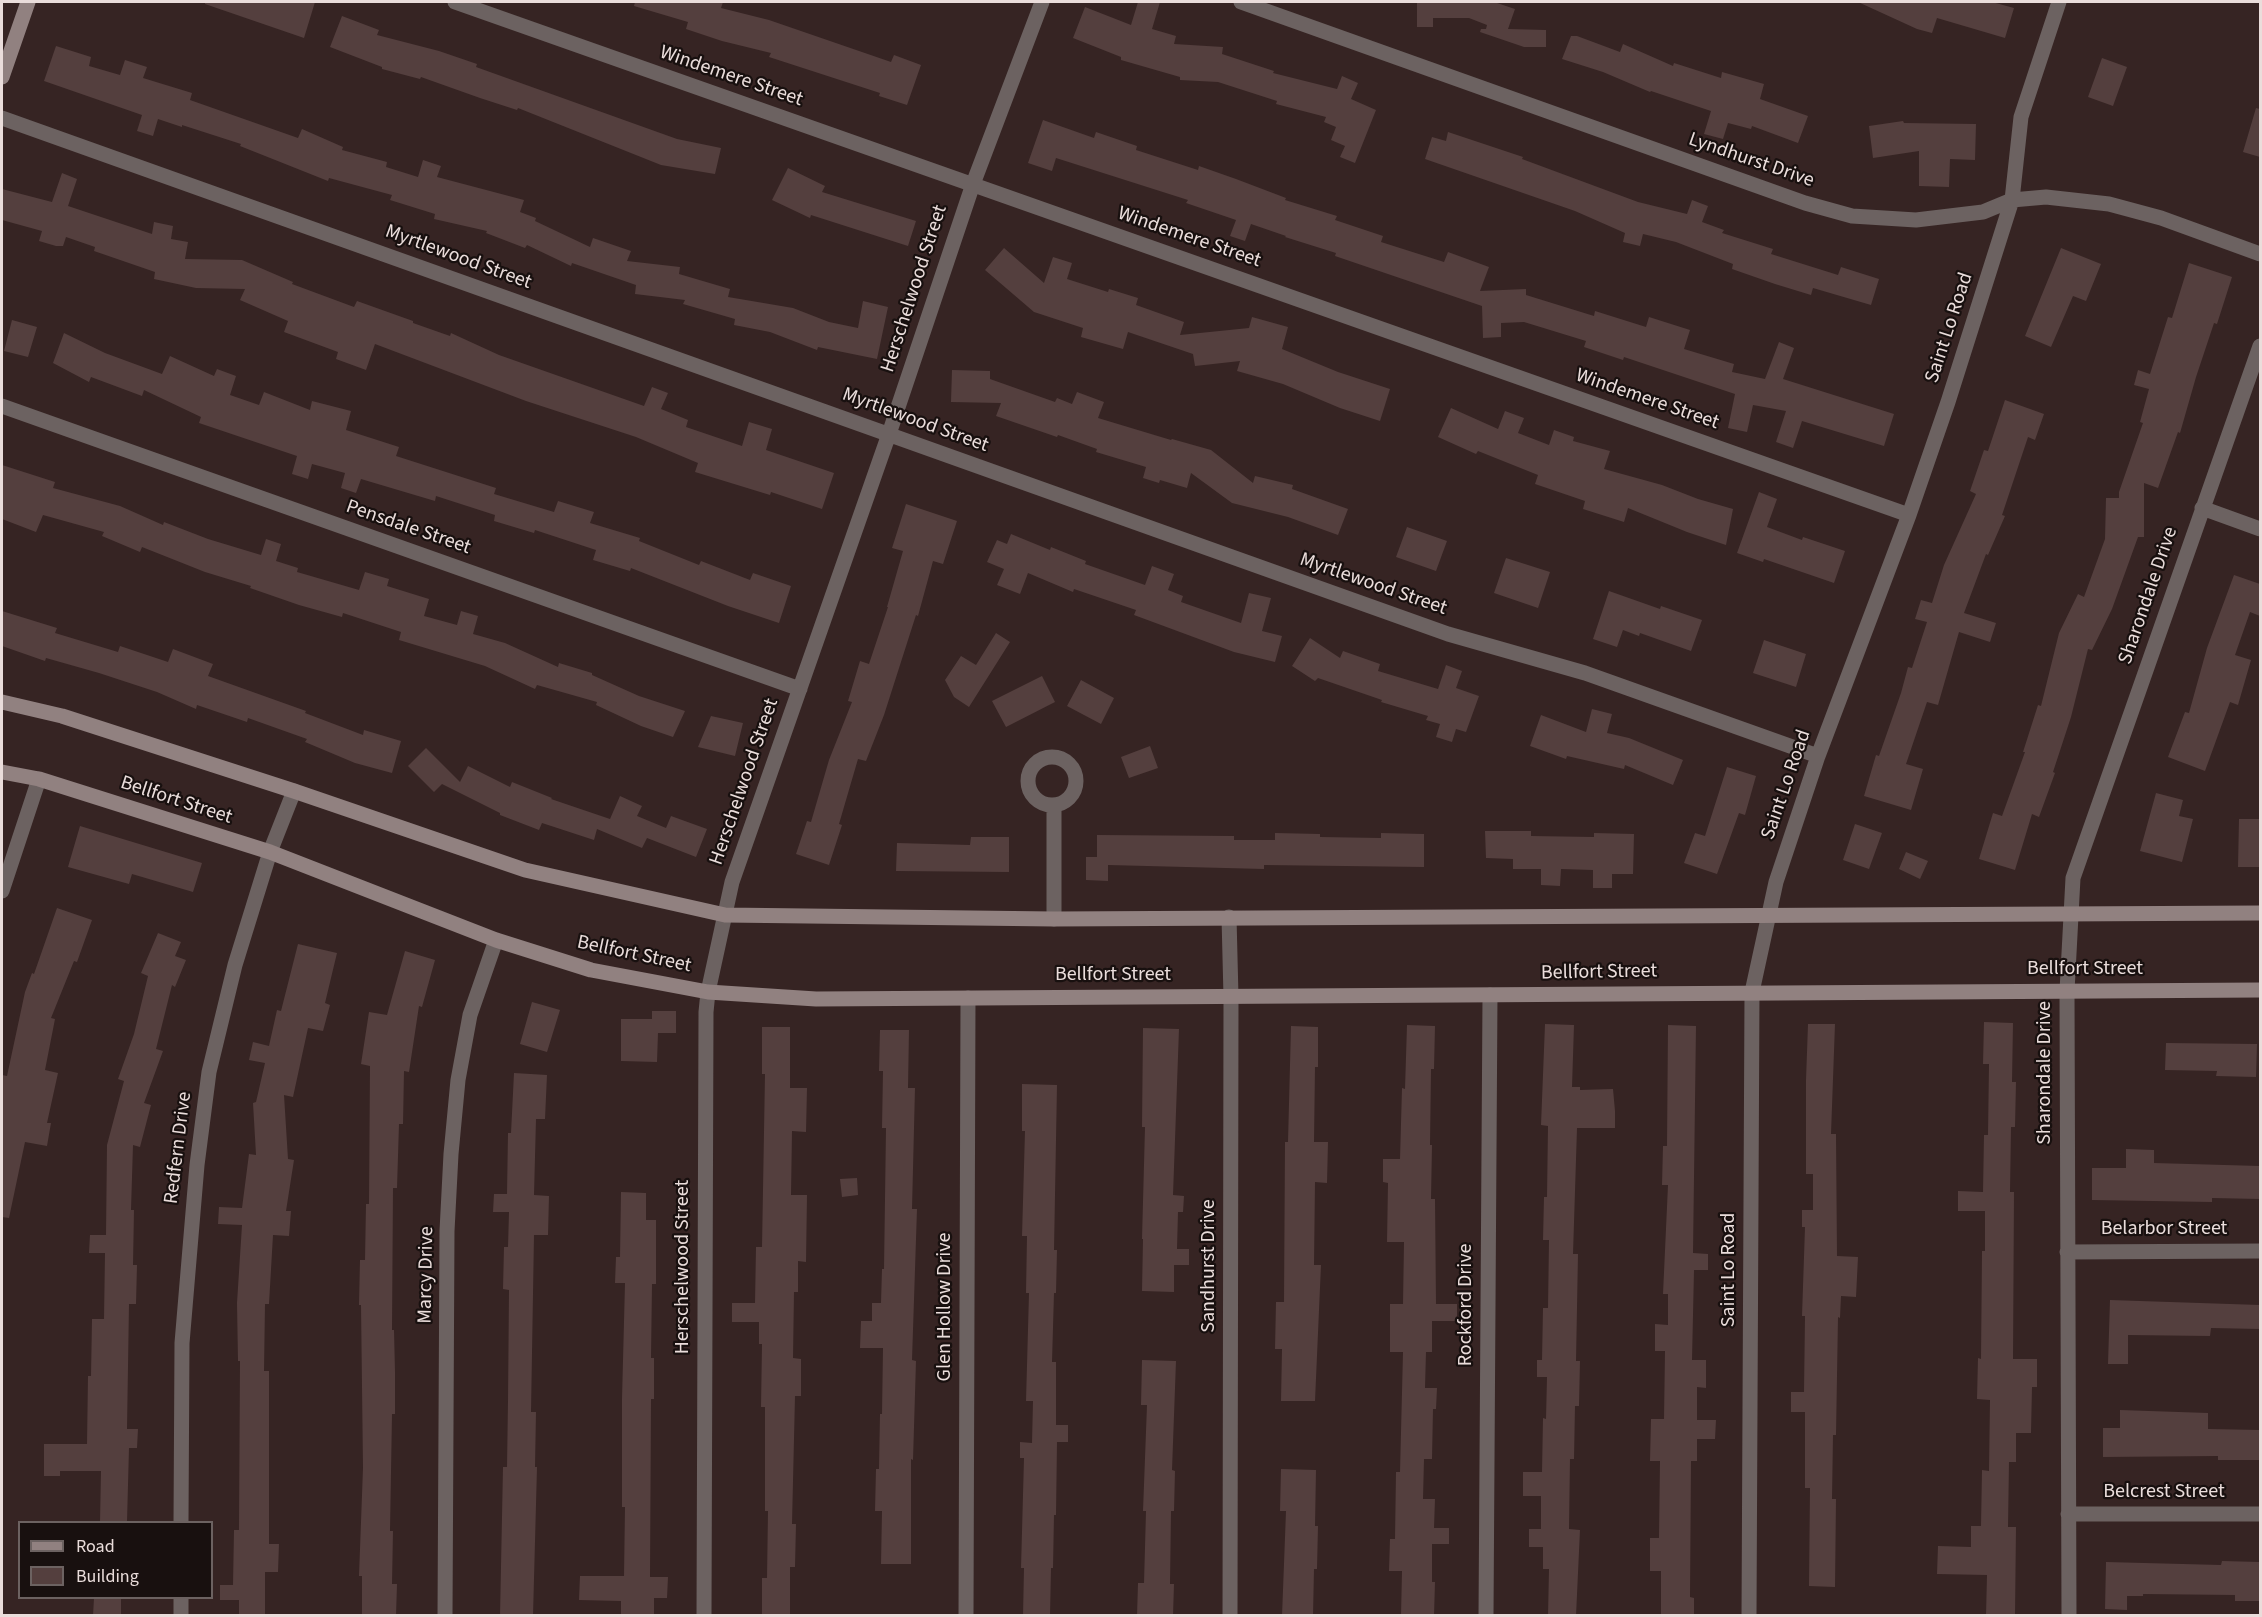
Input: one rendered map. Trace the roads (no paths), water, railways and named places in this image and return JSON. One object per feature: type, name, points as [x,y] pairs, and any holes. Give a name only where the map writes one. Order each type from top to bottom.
[{"type":"main road","points":[[2,77],[28,2]]},
{"type":"main road","points":[[2,702],[62,716],[294,791],[525,870],[725,915],[1054,918],[2260,914]]},
{"type":"main road","name":"Bellfort Street","points":[[2,772],[39,779],[270,852],[496,940],[591,970],[708,992],[816,999],[2260,990]]},
{"type":"street","name":"Windemere Street","points":[[455,2],[1909,515]]},
{"type":"street","name":"Herschelwood Street","points":[[704,1616],[708,992],[732,882],[889,434],[973,184],[1042,2]]},
{"type":"street","name":"Lyndhurst Drive","points":[[1241,2],[1805,203],[1852,216],[1916,220],[1983,212],[2012,200],[2046,197],[2109,204],[2161,218],[2260,254]]},
{"type":"street","name":"Saint Lo Road","points":[[1749,1616],[1752,992],[1776,882],[1818,756],[1909,515],[1948,402],[2012,200],[2021,117],[2059,2]]},
{"type":"street","name":"Myrtlewood Street","points":[[2,118],[1448,634],[1585,673],[1818,756]]},
{"type":"street","name":"Sharondale Drive","points":[[2069,1616],[2067,991],[2069,915],[2073,878],[2260,346]]},
{"type":"street","name":"Pensdale Street","points":[[2,406],[800,689]]},
{"type":"street","points":[[2202,508],[2260,529]]},
{"type":"street","points":[[2,891],[39,779]]},
{"type":"street","name":"Redfern Drive","points":[[181,1521],[182,1343],[196,1165],[209,1072],[235,965],[270,852],[294,791]]},
{"type":"street","points":[[1054,806],[1054,918]]},
{"type":"street","name":"Sandhurst Drive","points":[[1229,917],[1231,997],[1230,1616]]},
{"type":"street","name":"Marcy Drive","points":[[446,1616],[447,1231],[451,1154],[458,1080],[470,1015],[496,940]]},
{"type":"street","name":"Rockford Drive","points":[[1486,1616],[1490,995]]},
{"type":"street","name":"Glen Hollow Drive","points":[[966,1616],[968,998]]},
{"type":"street","name":"Belarbor Street","points":[[2067,1252],[2260,1251]]},
{"type":"street","name":"Belcrest Street","points":[[2068,1514],[2260,1514]]},
{"type":"street","points":[[181,1599],[181,1616]]}]
